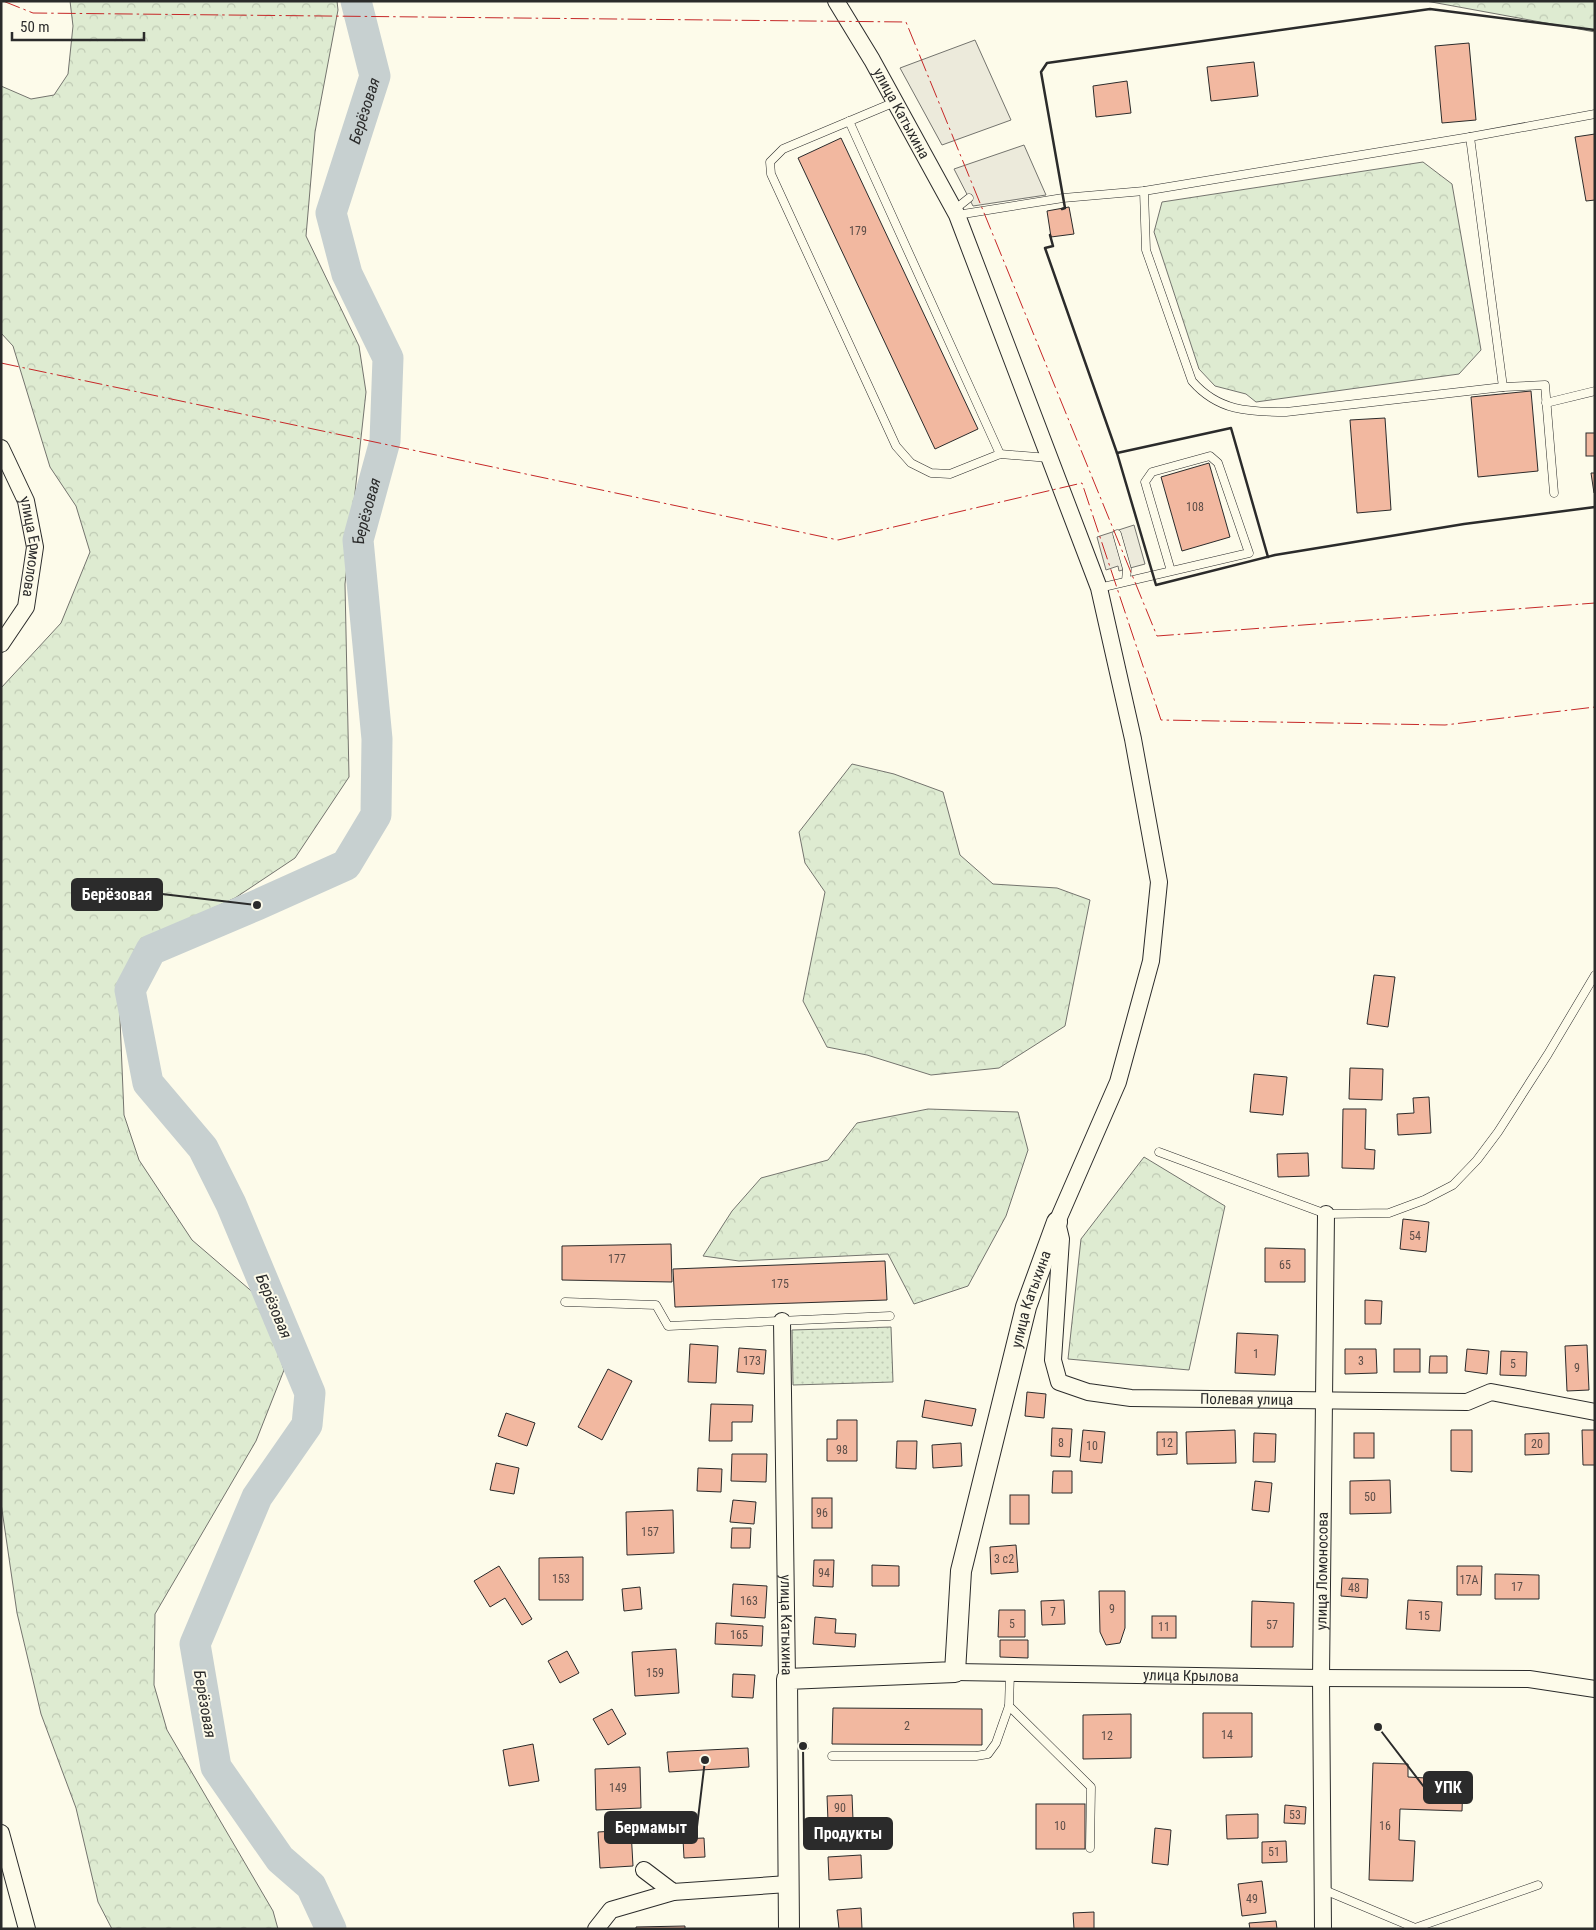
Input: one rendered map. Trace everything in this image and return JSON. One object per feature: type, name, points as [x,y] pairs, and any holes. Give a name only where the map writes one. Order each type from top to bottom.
[{"type":"street","name":"улица Катыхина","points":[[836,1],[895,102],[958,218],[1099,588],[1133,739],[1159,882],[1151,961],[1118,1082],[1057,1222],[1026,1307],[961,1572],[955,1672]]},
{"type":"street","name":"улица Ермолова","points":[[1,448],[26,501],[35,547],[26,608],[1,644]]},
{"type":"street","name":"улица Ломоносова","points":[[1323,1929],[1321,1678],[1326,1214]]},
{"type":"street","name":"Полевая улица","points":[[1057,1222],[1061,1239],[1053,1360],[1059,1382],[1088,1392],[1131,1398],[1467,1402],[1491,1392],[1595,1412]]},
{"type":"street","name":"улица Катыхина","points":[[782,1321],[789,1929]]},
{"type":"street","name":"улица Крылова","points":[[787,1679],[955,1672],[1321,1678],[1530,1679],[1595,1688]]},
{"type":"street","points":[[1,1833],[28,1929]]},
{"type":"street","points":[[644,1870],[673,1892]]},
{"type":"street","points":[[596,1929],[610,1910],[673,1892],[788,1884]]},
{"type":"lane","points":[[895,102],[783,149],[770,162],[771,174],[896,446],[911,463],[931,473],[950,474],[1000,454],[1049,458]]},
{"type":"lane","points":[[958,218],[1063,198],[1144,191],[1470,137],[1595,114]]},
{"type":"lane","points":[[849,121],[1000,454]]},
{"type":"lane","points":[[1470,137],[1503,387]]},
{"type":"lane","points":[[1144,191],[1146,250],[1192,381],[1202,393],[1227,407],[1255,412],[1286,412],[1503,387],[1544,385],[1554,493]]},
{"type":"lane","points":[[958,218],[969,198]]},
{"type":"lane","points":[[1546,403],[1595,391]]},
{"type":"lane","points":[[1099,588],[1249,553],[1218,463],[1210,456],[1152,472],[1145,482],[1171,571]]},
{"type":"lane","points":[[1117,534],[1127,568],[1126,581]]},
{"type":"lane","points":[[1159,1152],[1326,1214],[1389,1213],[1424,1200],[1453,1185],[1478,1160],[1548,1054],[1595,975]]},
{"type":"lane","points":[[565,1302],[656,1305],[668,1326],[890,1316]]},
{"type":"lane","points":[[832,1756],[976,1756],[988,1754],[996,1743],[1009,1706],[1010,1673]]},
{"type":"lane","points":[[1009,1706],[1092,1787],[1090,1848]]},
{"type":"lane","points":[[1322,1889],[1415,1928],[1538,1885]]},
{"type":"green space","points":[[70,1],[337,1],[338,10],[315,132],[306,236],[359,346],[366,392],[345,584],[349,777],[295,858],[235,898],[152,936],[124,971],[119,995],[124,1115],[139,1160],[192,1240],[263,1301],[284,1370],[256,1441],[155,1614],[154,1685],[167,1730],[273,1911],[278,1929],[112,1929],[98,1902],[76,1808],[41,1714],[17,1613],[1,1503],[1,688],[61,623],[90,552],[76,506],[50,467],[13,346],[1,333],[1,86],[31,99],[54,95],[68,74],[73,26]]},
{"type":"green space","points":[[1426,1],[1595,1],[1595,32]]},
{"type":"green space","points":[[1423,162],[1452,184],[1481,350],[1459,374],[1256,402],[1246,394],[1215,386],[1199,369],[1154,232],[1162,202]]},
{"type":"green space","points":[[852,764],[894,774],[943,792],[960,855],[993,884],[1057,888],[1090,900],[1065,1026],[999,1068],[931,1075],[867,1055],[827,1047],[803,1001],[825,892],[805,863],[799,832]]},
{"type":"green space","points":[[928,1109],[1018,1112],[1028,1150],[1006,1216],[968,1286],[914,1304],[888,1254],[739,1261],[703,1256],[732,1211],[761,1178],[828,1160],[857,1123]]},
{"type":"green space","points":[[1144,1157],[1225,1206],[1189,1370],[1068,1359],[1081,1239]]},
{"type":"green space","points":[[891,1327],[893,1382],[793,1385],[792,1330]]},
{"type":"shaded area","points":[[975,40],[1011,120],[942,145],[900,68]]},
{"type":"shaded area","points":[[1024,145],[1046,195],[973,206],[954,169]]},
{"type":"shaded area","points":[[1134,525],[1145,564],[1119,571],[1118,566],[1106,570],[1097,537]]},
{"type":"building","points":[[1469,43],[1476,120],[1442,123],[1435,46]]},
{"type":"building","points":[[1254,62],[1258,96],[1211,101],[1207,67]]},
{"type":"building","points":[[1127,81],[1131,113],[1096,117],[1093,86]]},
{"type":"building","points":[[1595,134],[1595,200],[1586,201],[1575,137]]},
{"type":"building","points":[[841,138],[978,429],[935,449],[798,158]]},
{"type":"building","points":[[1069,207],[1074,234],[1051,237],[1047,211]]},
{"type":"building","points":[[1531,391],[1538,471],[1478,477],[1471,397]]},
{"type":"building","points":[[1385,418],[1391,510],[1357,513],[1350,420]]},
{"type":"building","points":[[1586,433],[1595,433],[1595,456],[1586,456]]},
{"type":"building","points":[[1209,463],[1230,537],[1182,551],[1161,477]]},
{"type":"building","points":[[1591,473],[1595,473],[1595,493],[1594,493]]},
{"type":"building","points":[[1374,975],[1395,977],[1388,1027],[1367,1024]]},
{"type":"building","points":[[1350,1068],[1383,1069],[1382,1100],[1349,1099]]},
{"type":"building","points":[[1254,1074],[1287,1077],[1283,1115],[1250,1112]]},
{"type":"building","points":[[1429,1097],[1431,1133],[1398,1135],[1397,1114],[1414,1113],[1413,1098]]},
{"type":"building","points":[[1343,1109],[1366,1109],[1365,1149],[1375,1150],[1374,1169],[1342,1168]]},
{"type":"building","points":[[1308,1153],[1309,1176],[1278,1177],[1277,1154]]},
{"type":"building","points":[[1403,1219],[1429,1222],[1426,1252],[1400,1249]]},
{"type":"building","points":[[671,1244],[672,1282],[562,1280],[562,1246]]},
{"type":"building","points":[[1265,1248],[1305,1249],[1305,1282],[1265,1282]]},
{"type":"building","points":[[885,1261],[887,1300],[675,1307],[673,1269]]},
{"type":"building","points":[[1365,1300],[1382,1301],[1381,1324],[1365,1324]]},
{"type":"building","points":[[1237,1333],[1278,1335],[1275,1375],[1235,1373]]},
{"type":"building","points":[[690,1344],[718,1346],[716,1383],[688,1382]]},
{"type":"building","points":[[1587,1345],[1589,1390],[1567,1391],[1565,1346]]},
{"type":"building","points":[[739,1348],[766,1350],[764,1374],[737,1372]]},
{"type":"building","points":[[1345,1349],[1376,1349],[1377,1373],[1345,1374]]},
{"type":"building","points":[[1394,1349],[1420,1349],[1420,1372],[1394,1372]]},
{"type":"building","points":[[1467,1349],[1489,1351],[1487,1374],[1465,1371]]},
{"type":"building","points":[[1501,1351],[1527,1352],[1526,1376],[1500,1375]]},
{"type":"building","points":[[1430,1356],[1447,1356],[1447,1373],[1429,1373]]},
{"type":"building","points":[[608,1369],[632,1381],[602,1440],[578,1427]]},
{"type":"building","points":[[1027,1392],[1046,1394],[1044,1418],[1025,1416]]},
{"type":"building","points":[[925,1400],[976,1409],[972,1426],[922,1417]]},
{"type":"building","points":[[711,1404],[753,1405],[752,1422],[732,1422],[732,1441],[709,1441]]},
{"type":"building","points":[[506,1413],[535,1423],[527,1446],[498,1436]]},
{"type":"building","points":[[837,1420],[857,1420],[857,1461],[827,1461],[827,1439],[837,1439]]},
{"type":"building","points":[[1052,1428],[1072,1429],[1070,1457],[1051,1456]]},
{"type":"building","points":[[1083,1430],[1105,1432],[1102,1463],[1080,1461]]},
{"type":"building","points":[[1235,1430],[1236,1463],[1187,1464],[1186,1432]]},
{"type":"building","points":[[1451,1430],[1472,1430],[1472,1472],[1451,1471]]},
{"type":"building","points":[[1582,1430],[1595,1430],[1595,1465],[1583,1465]]},
{"type":"building","points":[[1157,1432],[1177,1432],[1177,1454],[1157,1455]]},
{"type":"building","points":[[1254,1433],[1276,1434],[1275,1462],[1253,1462]]},
{"type":"building","points":[[1354,1433],[1374,1433],[1374,1458],[1354,1458]]},
{"type":"building","points":[[1549,1433],[1549,1454],[1525,1455],[1525,1434]]},
{"type":"building","points":[[897,1441],[917,1441],[916,1469],[896,1468]]},
{"type":"building","points":[[961,1443],[962,1466],[933,1468],[932,1445]]},
{"type":"building","points":[[732,1454],[767,1454],[766,1482],[731,1481]]},
{"type":"building","points":[[496,1463],[519,1468],[514,1494],[490,1490]]},
{"type":"building","points":[[698,1468],[722,1469],[721,1492],[697,1491]]},
{"type":"building","points":[[1053,1471],[1072,1471],[1072,1493],[1052,1493]]},
{"type":"building","points":[[1390,1480],[1391,1513],[1350,1514],[1350,1481]]},
{"type":"building","points":[[1255,1481],[1272,1483],[1269,1512],[1252,1510]]},
{"type":"building","points":[[1010,1495],[1029,1495],[1029,1524],[1010,1524]]},
{"type":"building","points":[[812,1498],[832,1498],[832,1528],[812,1528]]},
{"type":"building","points":[[733,1500],[756,1502],[754,1524],[730,1522]]},
{"type":"building","points":[[673,1510],[674,1553],[627,1555],[626,1512]]},
{"type":"building","points":[[732,1528],[751,1528],[750,1548],[731,1548]]},
{"type":"building","points":[[1016,1545],[1018,1572],[991,1574],[990,1547]]},
{"type":"building","points":[[583,1557],[583,1600],[539,1600],[539,1558]]},
{"type":"building","points":[[814,1560],[834,1560],[833,1587],[813,1586]]},
{"type":"building","points":[[872,1565],[899,1566],[899,1586],[872,1586]]},
{"type":"building","points":[[499,1566],[532,1619],[522,1625],[505,1598],[490,1607],[474,1581]]},
{"type":"building","points":[[1457,1566],[1482,1566],[1481,1595],[1457,1595]]},
{"type":"building","points":[[1495,1574],[1539,1575],[1539,1599],[1495,1599]]},
{"type":"building","points":[[1342,1578],[1368,1579],[1367,1598],[1341,1596]]},
{"type":"building","points":[[733,1584],[767,1586],[765,1618],[731,1616]]},
{"type":"building","points":[[640,1587],[642,1609],[624,1611],[622,1589]]},
{"type":"building","points":[[1099,1591],[1125,1591],[1125,1628],[1120,1643],[1106,1645],[1100,1632]]},
{"type":"building","points":[[1064,1600],[1065,1624],[1042,1625],[1041,1601]]},
{"type":"building","points":[[1408,1600],[1442,1602],[1440,1631],[1406,1629]]},
{"type":"building","points":[[1252,1601],[1294,1603],[1293,1647],[1251,1647]]},
{"type":"building","points":[[999,1610],[1025,1610],[1025,1637],[998,1637]]},
{"type":"building","points":[[1152,1616],[1176,1616],[1176,1638],[1152,1638]]},
{"type":"building","points":[[815,1617],[836,1619],[835,1633],[856,1634],[855,1647],[813,1644]]},
{"type":"building","points":[[716,1623],[763,1626],[762,1646],[715,1644]]},
{"type":"building","points":[[1000,1640],[1028,1640],[1028,1658],[1000,1657]]},
{"type":"building","points":[[676,1649],[679,1693],[635,1696],[632,1652]]},
{"type":"building","points":[[567,1651],[579,1673],[560,1683],[548,1661]]},
{"type":"building","points":[[733,1674],[755,1675],[753,1698],[732,1697]]},
{"type":"building","points":[[833,1708],[982,1709],[982,1745],[832,1744]]},
{"type":"building","points":[[612,1709],[626,1734],[608,1745],[593,1719]]},
{"type":"building","points":[[1203,1713],[1252,1713],[1252,1757],[1203,1758]]},
{"type":"building","points":[[1131,1714],[1131,1758],[1083,1759],[1083,1715]]},
{"type":"building","points":[[799,1742],[807,1742],[808,1749],[799,1749]]},
{"type":"building","points":[[533,1744],[539,1781],[509,1786],[503,1750]]},
{"type":"building","points":[[748,1748],[749,1767],[669,1772],[667,1752]]},
{"type":"building","points":[[1373,1763],[1408,1764],[1408,1777],[1463,1780],[1462,1811],[1400,1809],[1399,1840],[1415,1841],[1413,1881],[1369,1880]]},
{"type":"building","points":[[640,1767],[641,1808],[596,1810],[595,1769]]},
{"type":"building","points":[[852,1795],[853,1820],[828,1821],[827,1796]]},
{"type":"building","points":[[1036,1804],[1085,1804],[1085,1849],[1036,1849]]},
{"type":"building","points":[[1285,1805],[1306,1807],[1305,1824],[1284,1823]]},
{"type":"building","points":[[1258,1814],[1258,1838],[1227,1839],[1226,1815]]},
{"type":"building","points":[[862,1826],[863,1848],[841,1849],[840,1827]]},
{"type":"building","points":[[1155,1828],[1171,1830],[1168,1865],[1152,1863]]},
{"type":"building","points":[[631,1830],[633,1866],[600,1868],[598,1832]]},
{"type":"building","points":[[704,1838],[705,1857],[684,1858],[683,1839]]},
{"type":"building","points":[[1286,1841],[1287,1862],[1262,1863],[1262,1842]]},
{"type":"building","points":[[861,1855],[862,1878],[829,1880],[828,1857]]},
{"type":"building","points":[[1262,1881],[1266,1913],[1242,1916],[1238,1884]]},
{"type":"building","points":[[861,1908],[862,1929],[839,1929],[837,1910]]},
{"type":"building","points":[[1094,1912],[1094,1929],[1074,1929],[1073,1913]]},
{"type":"building","points":[[1276,1921],[1277,1929],[1250,1929],[1249,1923]]},
{"type":"building","points":[[685,1926],[685,1929],[636,1929],[636,1927]]},
{"type":"waterway","name":"Берёзовая","points":[[331,1929],[311,1886],[280,1859],[216,1767],[195,1644],[257,1497],[307,1425],[310,1393],[231,1204],[203,1148],[148,1083],[130,990],[151,950],[346,865],[376,815],[377,739],[358,540],[385,441],[388,358],[347,274],[331,213],[375,76],[356,1]]},
{"type":"wall","points":[[1062,209],[1065,208],[1041,72],[1047,63],[1430,9],[1595,30]]},
{"type":"wall","points":[[1050,235],[1053,246],[1045,248],[1117,453],[1156,585],[1275,555],[1464,524],[1595,507]]},
{"type":"wall","points":[[1117,453],[1231,428],[1268,557]]},
{"type":"power","points":[[3,1],[33,13],[906,22],[1157,636],[1595,603]]},
{"type":"power","points":[[1,363],[838,540],[1082,483],[1161,720],[1445,725],[1595,707]]},
{"type":"place","name":"Берёзовая","points":[[257,905]]},
{"type":"place","name":"УПК","points":[[1378,1727]]},
{"type":"place","name":"Продукты","points":[[803,1746]]},
{"type":"place","name":"Бермамыт","points":[[705,1760]]}]
